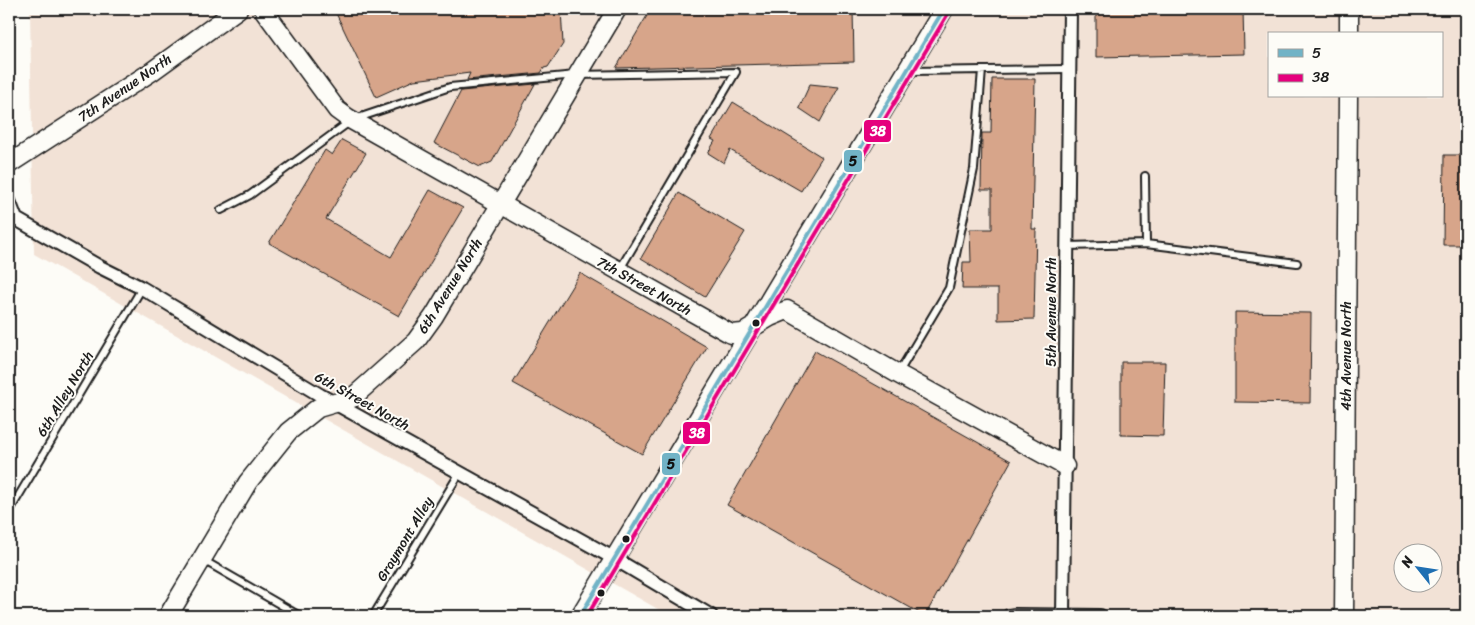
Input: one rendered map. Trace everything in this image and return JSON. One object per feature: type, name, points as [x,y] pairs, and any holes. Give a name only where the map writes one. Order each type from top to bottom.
[{"type":"street","name":"7th Avenue North","points":[[9,164],[151,72],[238,9]]},
{"type":"street","name":"7th Street North","points":[[263,9],[337,110],[618,272],[731,334],[743,333],[770,317],[787,310],[1065,466]]},
{"type":"street","name":"6th Avenue North","points":[[168,616],[248,482],[288,432],[318,408],[352,398],[416,341],[434,316],[617,9]]},
{"type":"street","points":[[580,616],[944,9]]},
{"type":"street","name":"5th Avenue North","points":[[1063,616],[1070,9]]},
{"type":"street","points":[[1349,9],[1349,32]]},
{"type":"street","name":"4th Avenue North","points":[[1344,616],[1348,98]]},
{"type":"street","name":"6th Street North","points":[[9,202],[16,219],[100,267],[142,288],[335,403],[614,559],[704,614]]},
{"type":"street","points":[[1009,616],[1100,616]]},
{"type":"lane","points":[[907,71],[1068,69]]},
{"type":"lane","points":[[898,374],[949,288],[974,169],[982,70]]},
{"type":"lane","points":[[221,210],[250,194],[352,120],[450,87],[576,75],[736,72],[618,272]]},
{"type":"lane","points":[[1145,176],[1146,244]]},
{"type":"lane","points":[[1067,246],[1146,244],[1297,263]]},
{"type":"lane","name":"6th Alley North","points":[[9,512],[142,288]]},
{"type":"lane","name":"Graymont Alley","points":[[373,616],[459,474]]},
{"type":"lane","points":[[202,559],[300,616]]},
{"type":"shaded area","points":[[30,9],[1466,9],[1466,616],[670,616],[34,254]]},
{"type":"building","points":[[334,9],[561,9],[563,44],[548,67],[544,68],[541,73],[467,80],[470,73],[414,80],[376,97]]},
{"type":"building","points":[[651,9],[853,9],[854,62],[616,68]]},
{"type":"building","points":[[1096,9],[1243,9],[1244,54],[1096,57]]},
{"type":"building","points":[[992,79],[1035,79],[1032,229],[1036,229],[1034,319],[998,320],[998,289],[962,289],[963,262],[971,262],[970,229],[992,229],[992,190],[981,190],[982,133],[991,133]]},
{"type":"building","points":[[535,84],[492,162],[480,167],[434,143],[461,91]]},
{"type":"building","points":[[810,84],[839,87],[820,122],[799,108]]},
{"type":"building","points":[[733,102],[822,157],[801,191],[730,150],[724,163],[708,153],[715,141],[711,139]]},
{"type":"building","points":[[342,140],[366,153],[326,219],[391,257],[430,190],[463,208],[399,316],[269,243],[325,150],[332,155]]},
{"type":"building","points":[[1444,155],[1466,155],[1466,245],[1443,245]]},
{"type":"building","points":[[679,193],[745,232],[705,297],[641,258]]},
{"type":"building","points":[[580,273],[707,347],[642,454],[513,383]]},
{"type":"building","points":[[1235,312],[1311,313],[1310,403],[1235,402]]},
{"type":"building","points":[[815,351],[1011,461],[925,616],[727,505]]},
{"type":"building","points":[[1121,362],[1165,362],[1163,436],[1121,435]]},
{"type":"transit line","name":"5","points":[[580,616],[944,9]]},
{"type":"transit line","name":"38","points":[[587,616],[949,12]]}]
